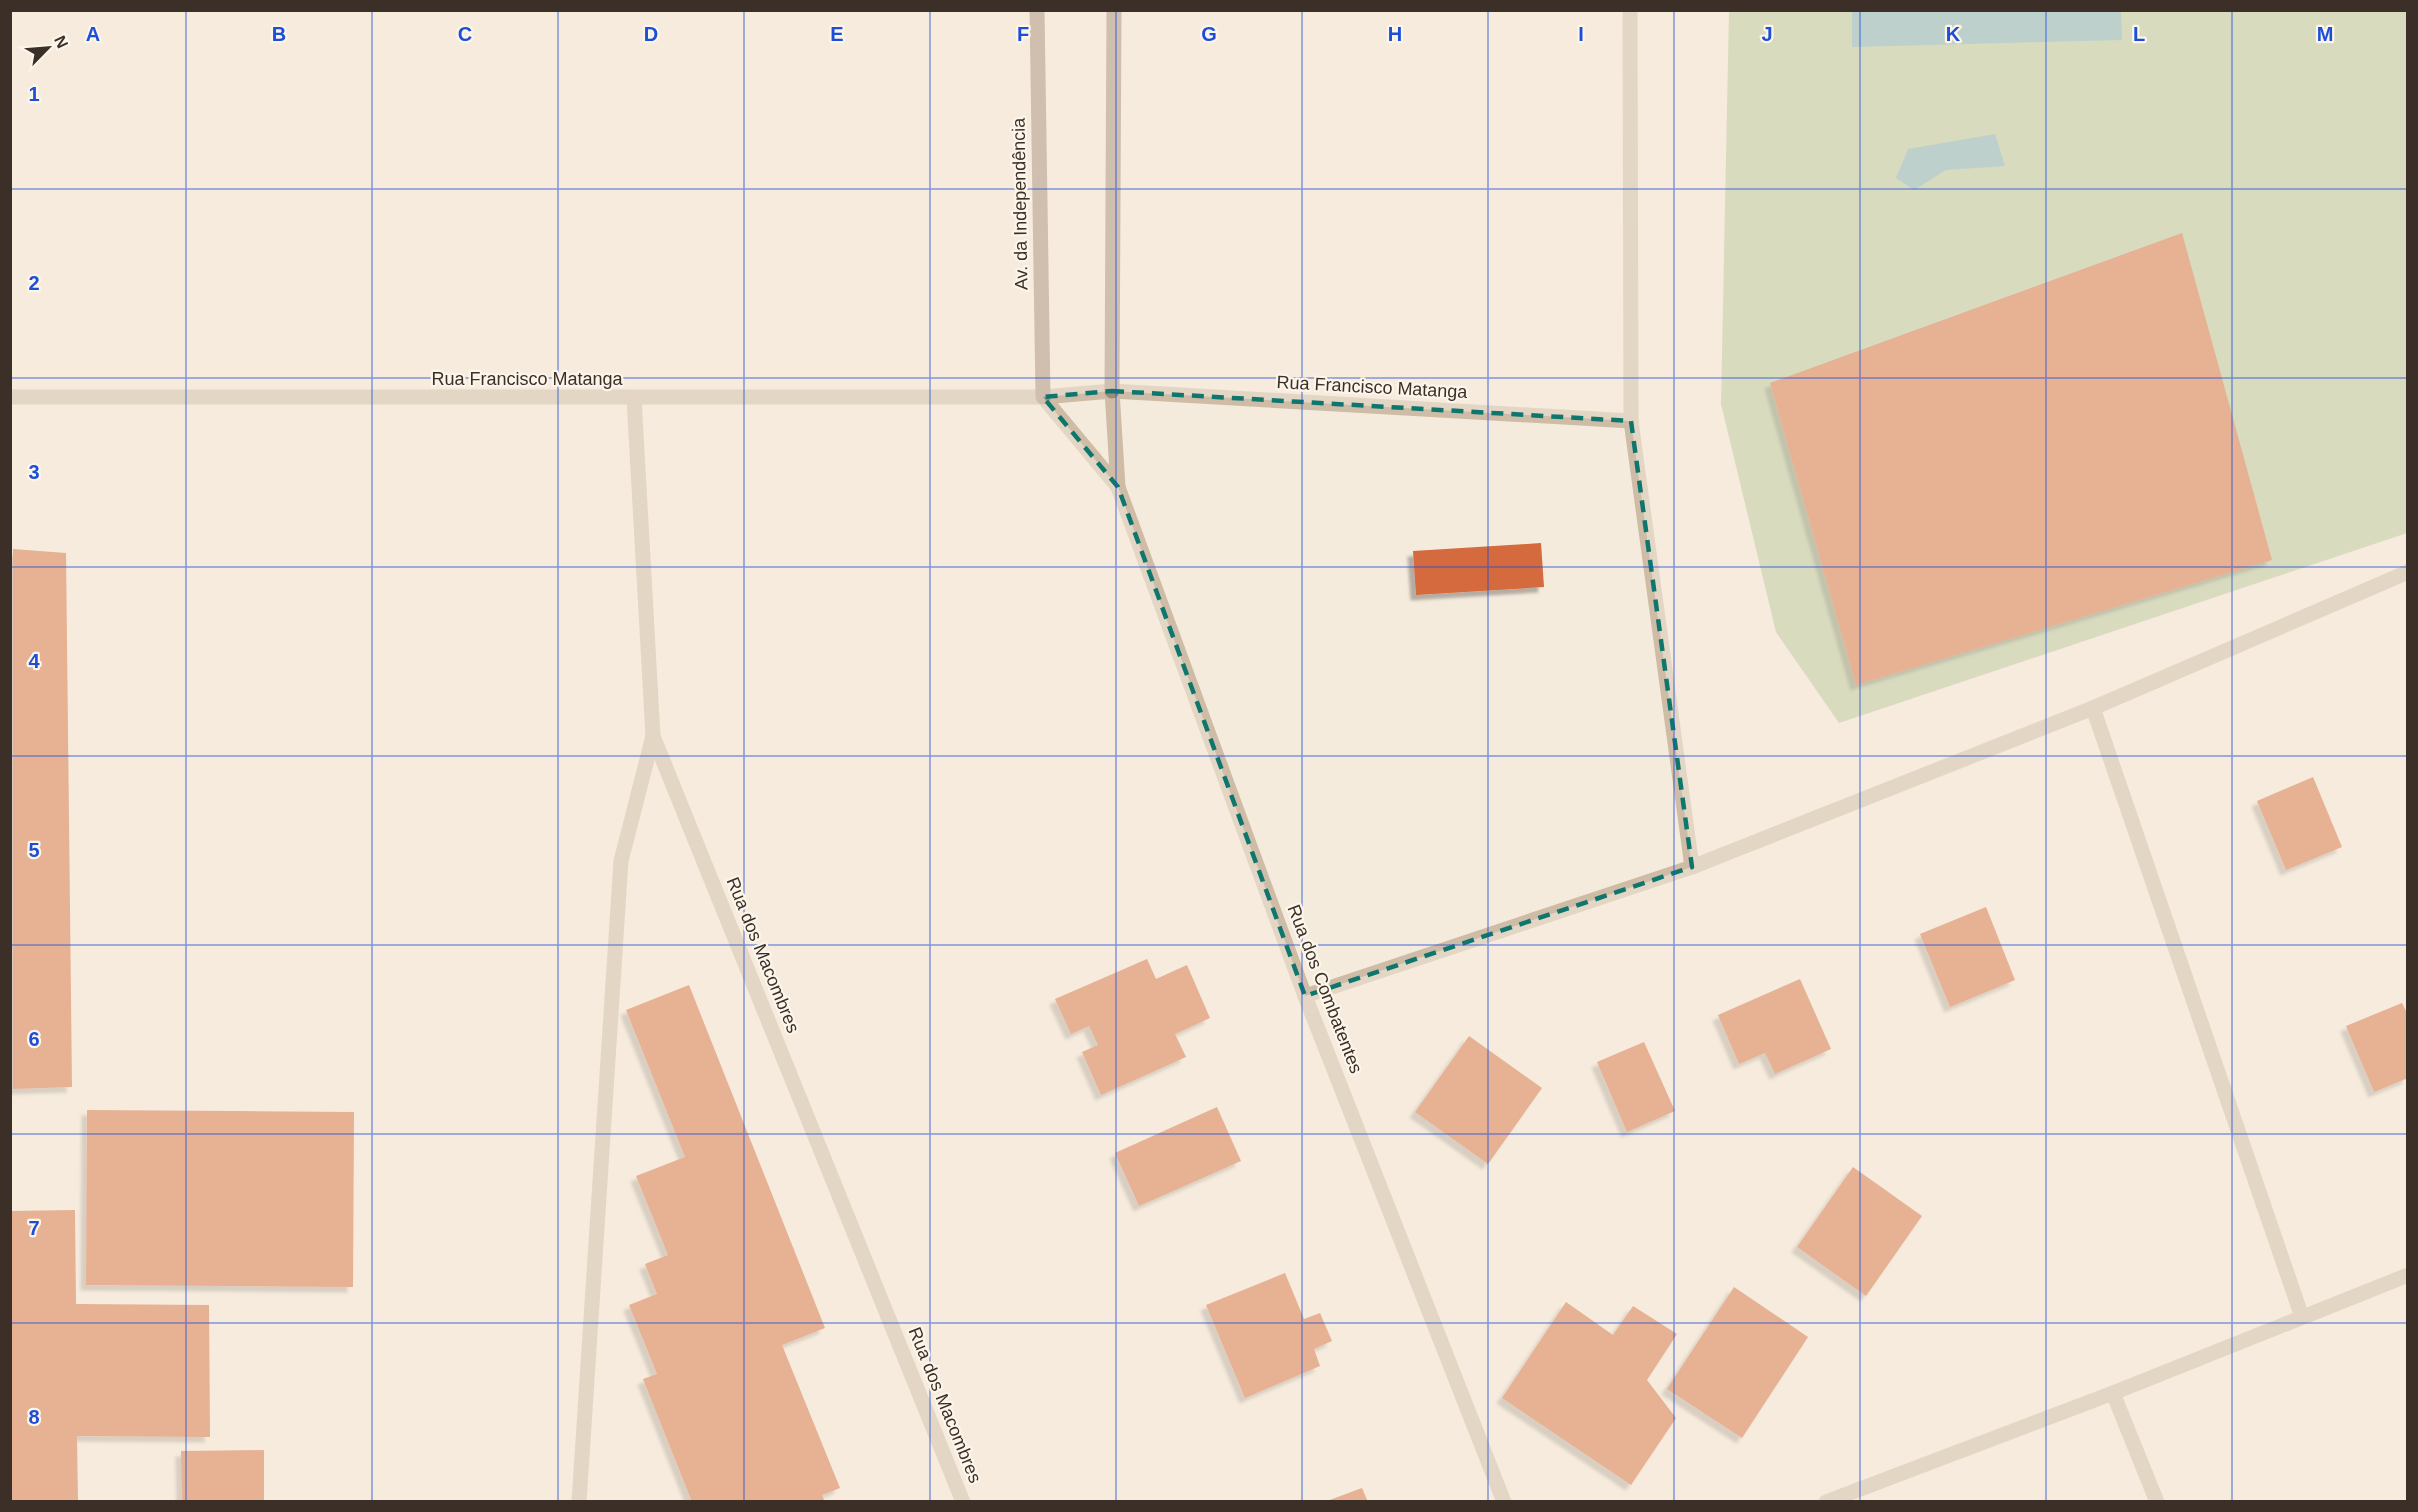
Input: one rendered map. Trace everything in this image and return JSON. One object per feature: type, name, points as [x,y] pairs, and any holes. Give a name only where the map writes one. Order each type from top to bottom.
[{"type":"main road","name":"Av. da Independência","points":[[1037,10],[1043,397]]},
{"type":"main road","points":[[1112,391],[1114,10]]},
{"type":"street","points":[[1630,10],[1631,421],[1692,867]]},
{"type":"street","points":[[1043,397],[1112,391],[1118,488]]},
{"type":"street","name":"Rua Francisco Matanga","points":[[1112,391],[1631,421]]},
{"type":"street","name":"Rua Francisco Matanga","points":[[10,397],[1043,397]]},
{"type":"street","points":[[1043,397],[1118,488]]},
{"type":"street","name":"Rua dos Macombres","points":[[634,398],[653,736],[963,1502]]},
{"type":"street","name":"Rua dos Combatentes","points":[[1118,488],[1305,996],[1504,1502]]},
{"type":"street","points":[[1305,996],[1692,867],[2093,708],[2408,572]]},
{"type":"street","points":[[2093,708],[2302,1317]]},
{"type":"street","points":[[579,1502],[621,861],[653,736]]},
{"type":"street","points":[[1826,1502],[2113,1393],[2408,1275]]},
{"type":"street","points":[[2113,1393],[2157,1502]]},
{"type":"highlighted area","points":[[1112,391],[1631,421],[1692,867],[1305,996],[1118,487],[1043,397]]},
{"type":"green space","points":[[1729,11],[2407,11],[2407,533],[1839,723],[1776,632],[1721,404]]},
{"type":"water","points":[[1852,11],[2121,11],[2122,40],[1852,47]]},
{"type":"water","points":[[1995,134],[2005,166],[1946,170],[1914,190],[1896,178],[1908,149]]},
{"type":"building","points":[[2182,233],[2272,560],[1856,685],[1770,383]]},
{"type":"building","points":[[1541,543],[1544,587],[1416,595],[1413,551]]},
{"type":"building","points":[[13,549],[66,553],[72,1087],[13,1089]]},
{"type":"building","points":[[2313,777],[2342,847],[2286,870],[2257,801]]},
{"type":"building","points":[[1986,907],[2015,980],[1950,1007],[1920,934]]},
{"type":"building","points":[[1147,959],[1156,979],[1187,965],[1210,1018],[1175,1034],[1186,1057],[1101,1095],[1082,1052],[1098,1045],[1089,1026],[1071,1034],[1055,999]]},
{"type":"building","points":[[1800,979],[1831,1049],[1775,1074],[1765,1053],[1739,1064],[1718,1015]]},
{"type":"building","points":[[689,985],[825,1328],[782,1345],[840,1488],[822,1495],[825,1502],[692,1502],[643,1379],[657,1374],[629,1305],[657,1294],[645,1264],[668,1255],[636,1176],[685,1157],[626,1010]]},
{"type":"building","points":[[2402,1003],[2408,1015],[2408,1078],[2374,1092],[2346,1026]]},
{"type":"building","points":[[1469,1036],[1542,1088],[1488,1164],[1415,1112]]},
{"type":"building","points":[[1644,1042],[1675,1111],[1627,1132],[1597,1062]]},
{"type":"building","points":[[1217,1107],[1241,1161],[1139,1206],[1115,1153]]},
{"type":"building","points":[[87,1110],[354,1112],[353,1287],[86,1285]]},
{"type":"building","points":[[1853,1167],[1922,1216],[1866,1296],[1797,1247]]},
{"type":"building","points":[[75,1210],[76,1304],[209,1305],[210,1437],[77,1436],[78,1502],[10,1502],[10,1211]]},
{"type":"building","points":[[1285,1273],[1304,1319],[1320,1313],[1332,1341],[1314,1349],[1320,1366],[1245,1398],[1206,1305]]},
{"type":"building","points":[[1734,1287],[1808,1337],[1742,1438],[1667,1389]]},
{"type":"building","points":[[1566,1302],[1613,1335],[1633,1306],[1677,1334],[1647,1380],[1676,1418],[1631,1485],[1502,1398]]},
{"type":"building","points":[[264,1450],[264,1502],[182,1502],[181,1451]]},
{"type":"building","points":[[1362,1488],[1368,1502],[1327,1502],[1327,1501]]}]
